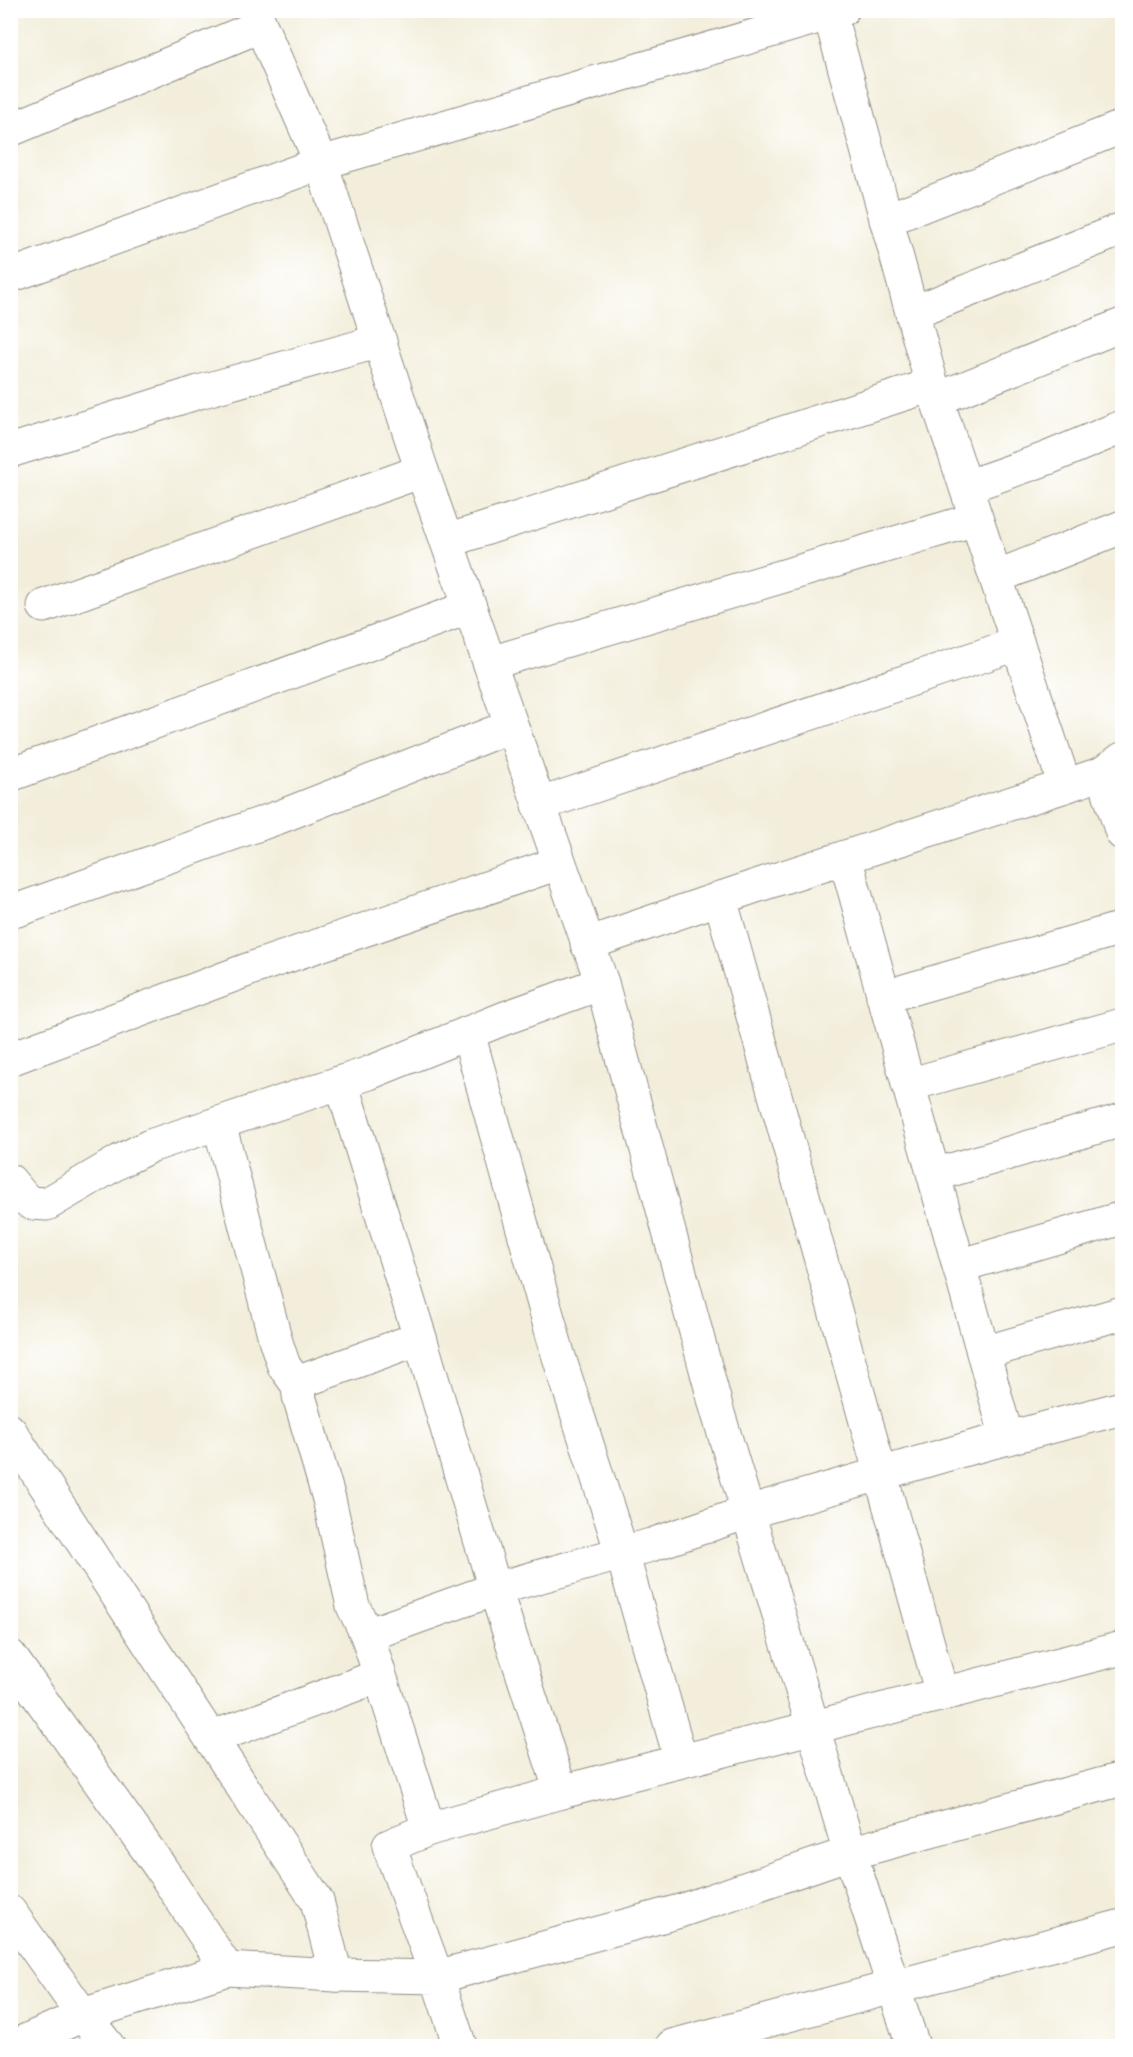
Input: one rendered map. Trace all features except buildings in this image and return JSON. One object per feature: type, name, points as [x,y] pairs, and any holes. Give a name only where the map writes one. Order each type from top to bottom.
[{"type":"street","points":[[10,276],[321,163],[759,23],[836,13],[886,220],[934,392],[1065,786]]},
{"type":"street","points":[[10,130],[260,15],[321,163],[422,471],[602,983],[717,1410],[850,1853],[912,2046]]},
{"type":"street","points":[[886,220],[1122,127]]},
{"type":"street","points":[[912,313],[1122,229]]},
{"type":"street","points":[[447,541],[934,392],[1122,325]]},
{"type":"street","points":[[10,451],[199,392],[380,341]]},
{"type":"street","points":[[966,487],[1048,458],[1122,426]]},
{"type":"street","points":[[44,606],[422,471]]},
{"type":"street","points":[[490,663],[976,519]]},
{"type":"street","points":[[996,577],[1122,527]]},
{"type":"street","points":[[10,775],[470,607]]},
{"type":"street","points":[[538,805],[1017,644]]},
{"type":"street","points":[[18,910],[282,816],[511,726]]},
{"type":"street","points":[[587,944],[720,898],[1065,786],[1113,766],[1122,833]]},
{"type":"street","points":[[845,857],[1007,1438]]},
{"type":"street","points":[[10,1059],[250,969],[559,863]]},
{"type":"street","points":[[720,898],[942,1694]]},
{"type":"street","points":[[883,997],[1122,928]]},
{"type":"street","points":[[10,1181],[31,1203],[46,1204],[150,1146],[342,1082],[602,983]]},
{"type":"street","points":[[908,1085],[1122,1025]]},
{"type":"street","points":[[468,1033],[558,1354],[622,1553],[681,1761]]},
{"type":"street","points":[[342,1082],[495,1589],[561,1792]]},
{"type":"street","points":[[934,1175],[1122,1120]]},
{"type":"street","points":[[219,1123],[276,1342],[284,1366],[298,1385],[299,1396],[329,1499],[353,1606],[367,1635],[429,1829]]},
{"type":"street","points":[[959,1266],[1122,1218]]},
{"type":"street","points":[[983,1353],[1122,1313]]},
{"type":"street","points":[[298,1385],[305,1380],[420,1338]]},
{"type":"street","points":[[367,1635],[495,1589],[622,1553],[748,1512],[1007,1438],[1122,1408]]},
{"type":"street","points":[[10,1431],[21,1469],[211,1738],[317,1901],[336,1975]]},
{"type":"street","points":[[460,2046],[389,1846],[429,1829],[561,1792],[1122,1648]]},
{"type":"street","points":[[10,1656],[160,1867],[227,1969]]},
{"type":"street","points":[[211,1738],[379,1676]]},
{"type":"street","points":[[14,2046],[83,2015],[227,1969],[336,1975],[437,1977],[680,1911],[850,1853],[1122,1779]]},
{"type":"street","points":[[10,1912],[83,2015],[108,2046]]},
{"type":"street","points":[[672,2046],[1122,1926]]}]
